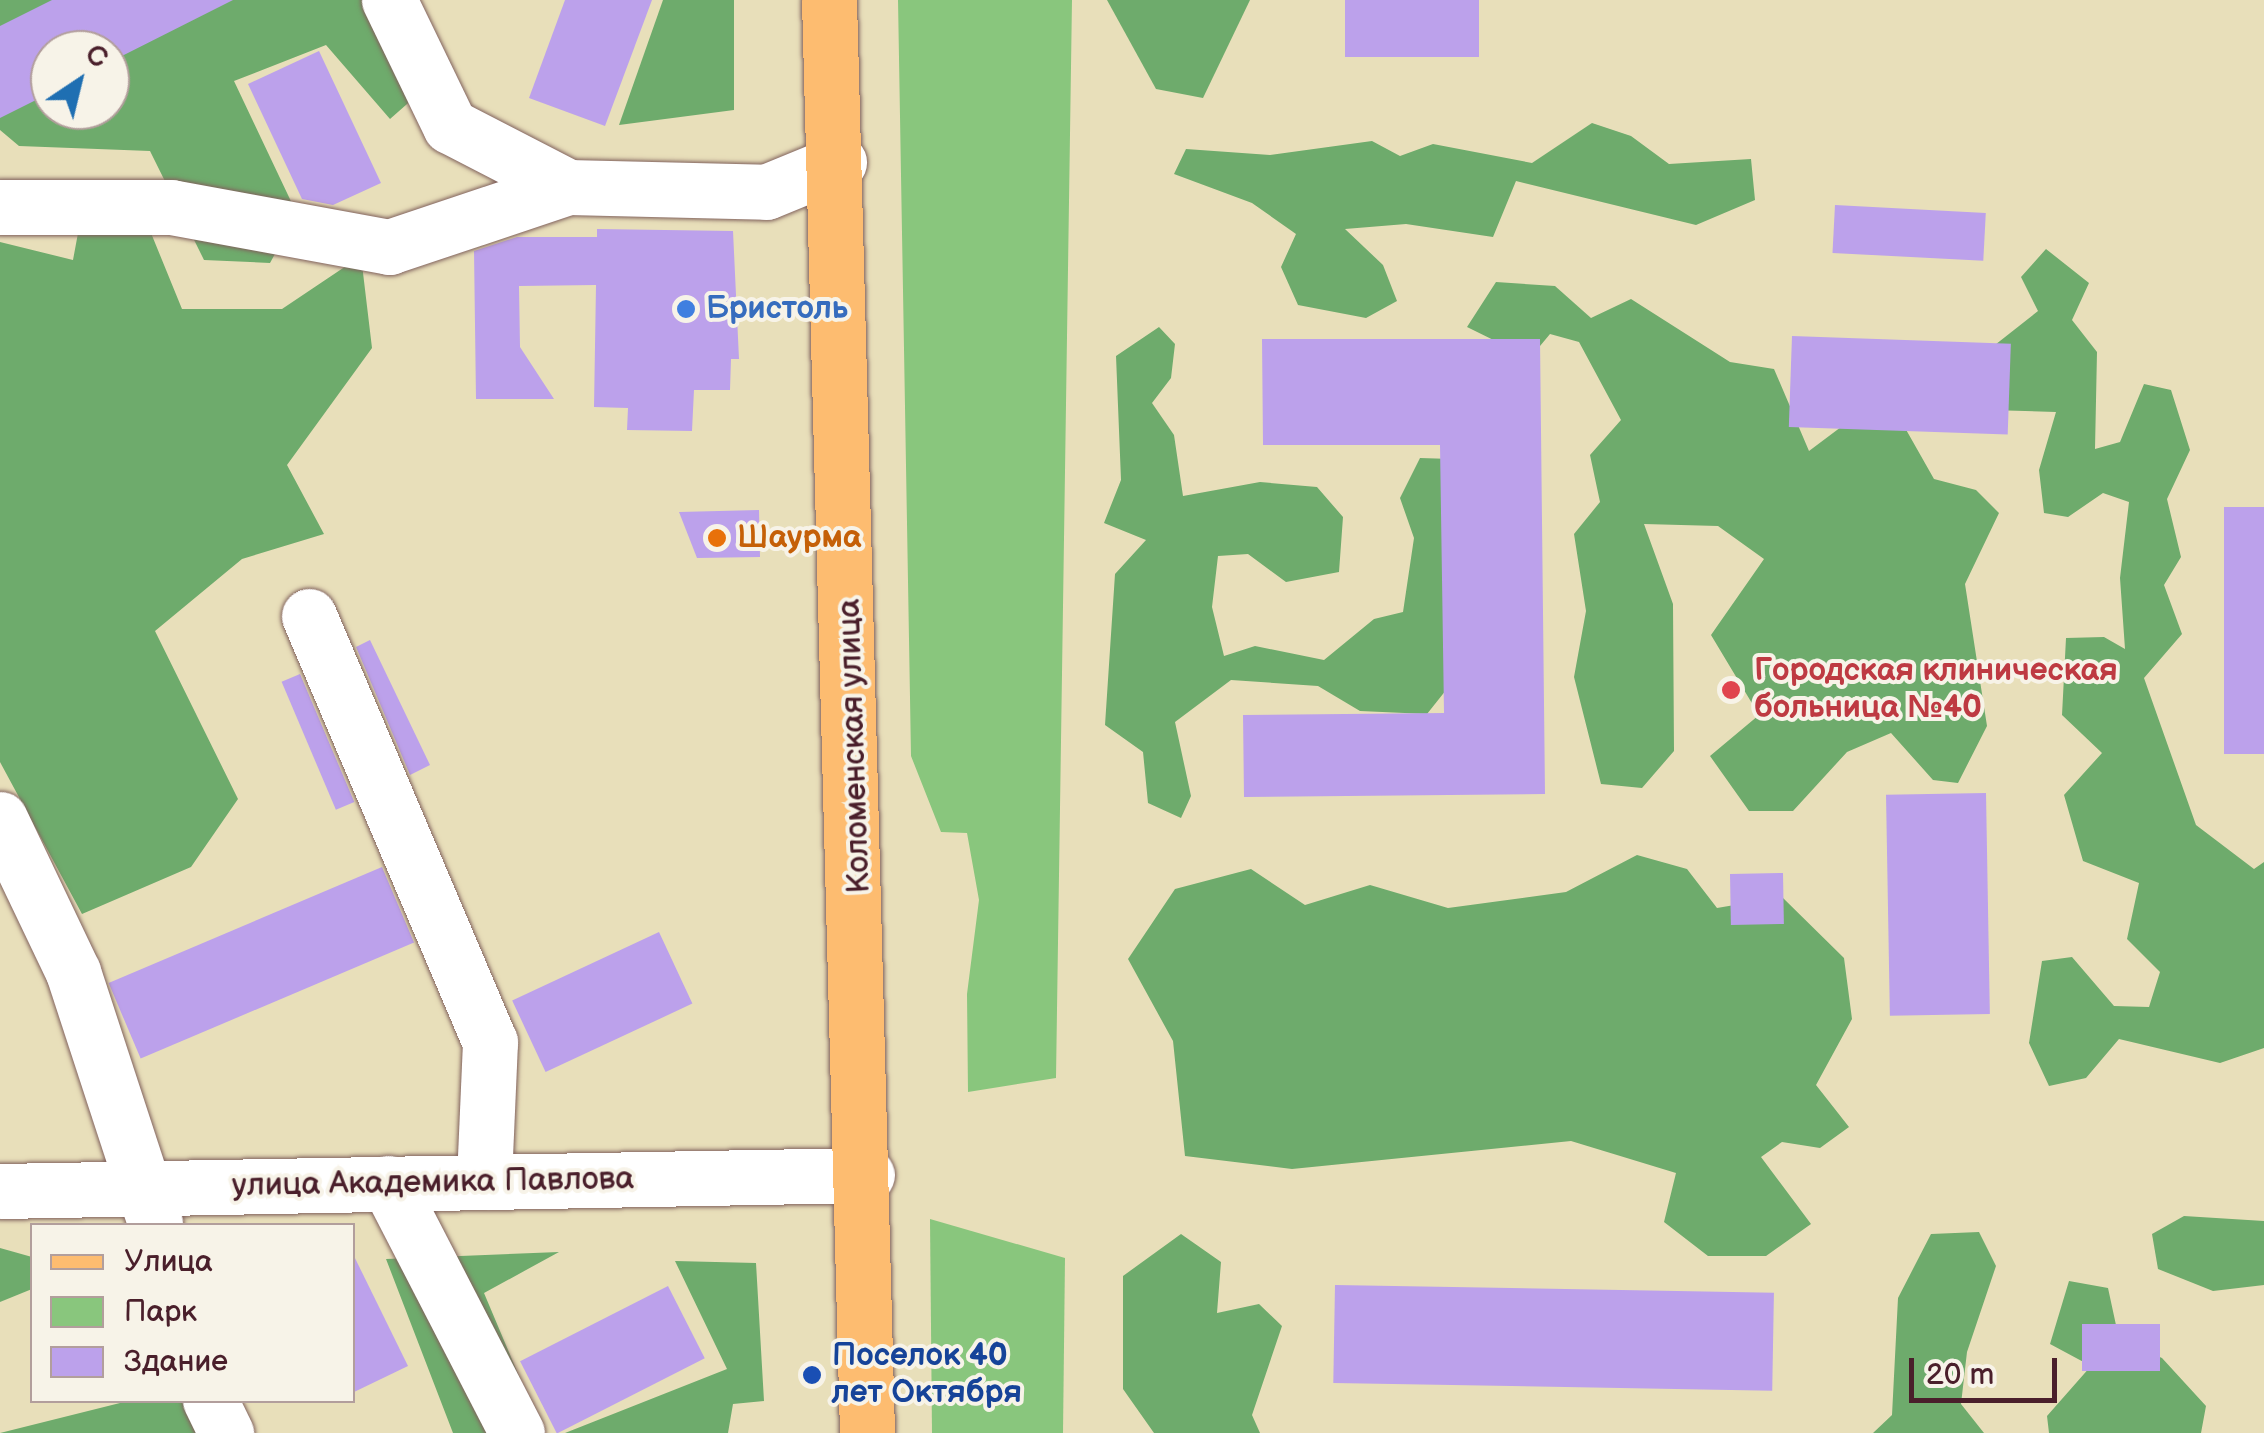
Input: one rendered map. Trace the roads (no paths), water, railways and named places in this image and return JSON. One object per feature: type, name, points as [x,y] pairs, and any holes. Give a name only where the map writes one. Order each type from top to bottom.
[{"type":"main road","name":"Коломенская улица","points":[[829,0],[839,162],[866,1175],[866,1433]]},
{"type":"street","points":[[389,0],[450,126],[568,188]]},
{"type":"street","points":[[0,207],[171,207],[389,247],[568,188],[766,192],[839,162]]},
{"type":"street","points":[[310,616],[490,1042],[484,1182]]},
{"type":"street","points":[[0,819],[73,972],[152,1207]]},
{"type":"street","name":"улица Академика Павлова","points":[[0,1191],[152,1207],[388,1183],[866,1175]]},
{"type":"street","points":[[388,1183],[517,1433]]},
{"type":"street","points":[[211,1403],[226,1433]]},
{"type":"place","name":"Бристоль","points":[[686,309]]},
{"type":"place","name":"Шаурма","points":[[717,538]]},
{"type":"place","name":"Городская клиническая больница №40","points":[[1731,690]]},
{"type":"place","name":"Поселок 40 лет Октября","points":[[812,1375]]}]
